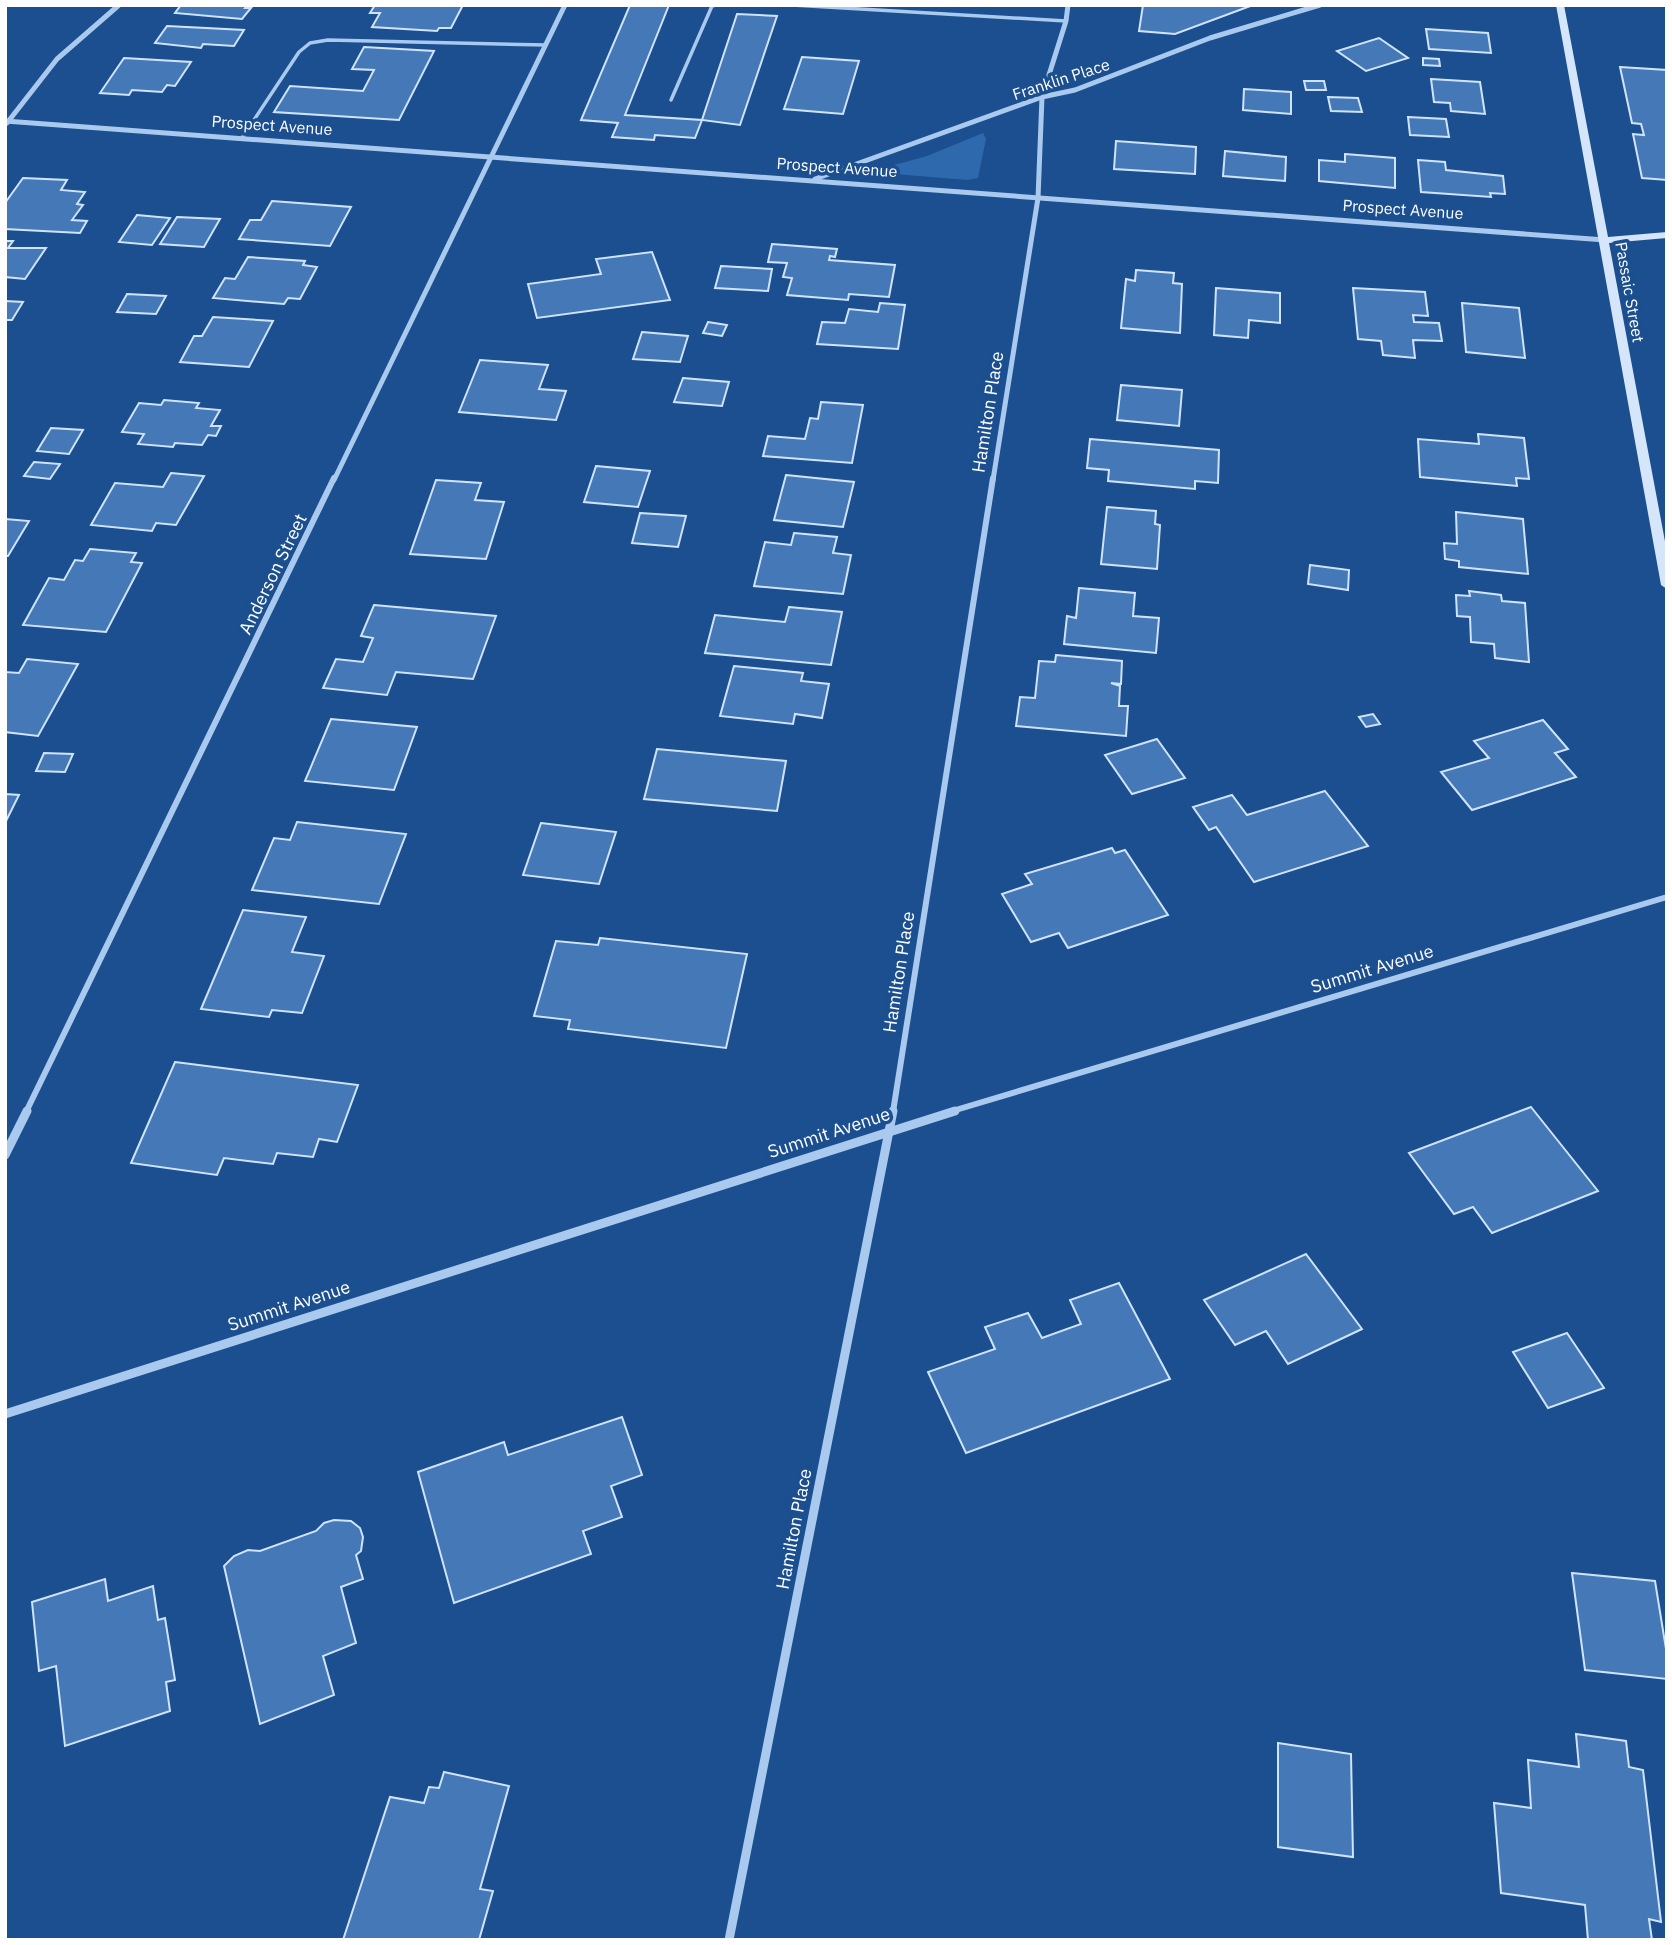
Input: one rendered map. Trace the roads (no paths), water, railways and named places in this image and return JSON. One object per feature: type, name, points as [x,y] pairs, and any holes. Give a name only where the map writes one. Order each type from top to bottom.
[{"type":"main road","name":"Passaic Street","points":[[1560,5],[1667,585]]},
{"type":"main road","name":"Prospect Avenue","points":[[1605,240],[1667,235]]},
{"type":"street","points":[[6,122],[57,59],[119,5]]},
{"type":"street","name":"Anderson Street","points":[[5,1155],[565,5]]},
{"type":"street","name":"Hamilton Place","points":[[729,1940],[890,1130],[1038,198],[1042,97],[1066,21],[1068,5]]},
{"type":"street","name":"Franklin Place","points":[[810,181],[1042,97],[1075,90],[1210,38],[1320,5]]},
{"type":"street","name":"Prospect Avenue","points":[[6,122],[1605,240]]},
{"type":"street","name":"Summit Avenue","points":[[5,1413],[890,1130],[1667,897]]},
{"type":"lane","points":[[671,100],[712,6],[716,5]]},
{"type":"lane","points":[[792,5],[1066,21]]},
{"type":"lane","points":[[242,138],[299,52],[310,43],[369,39],[546,45]]}]
